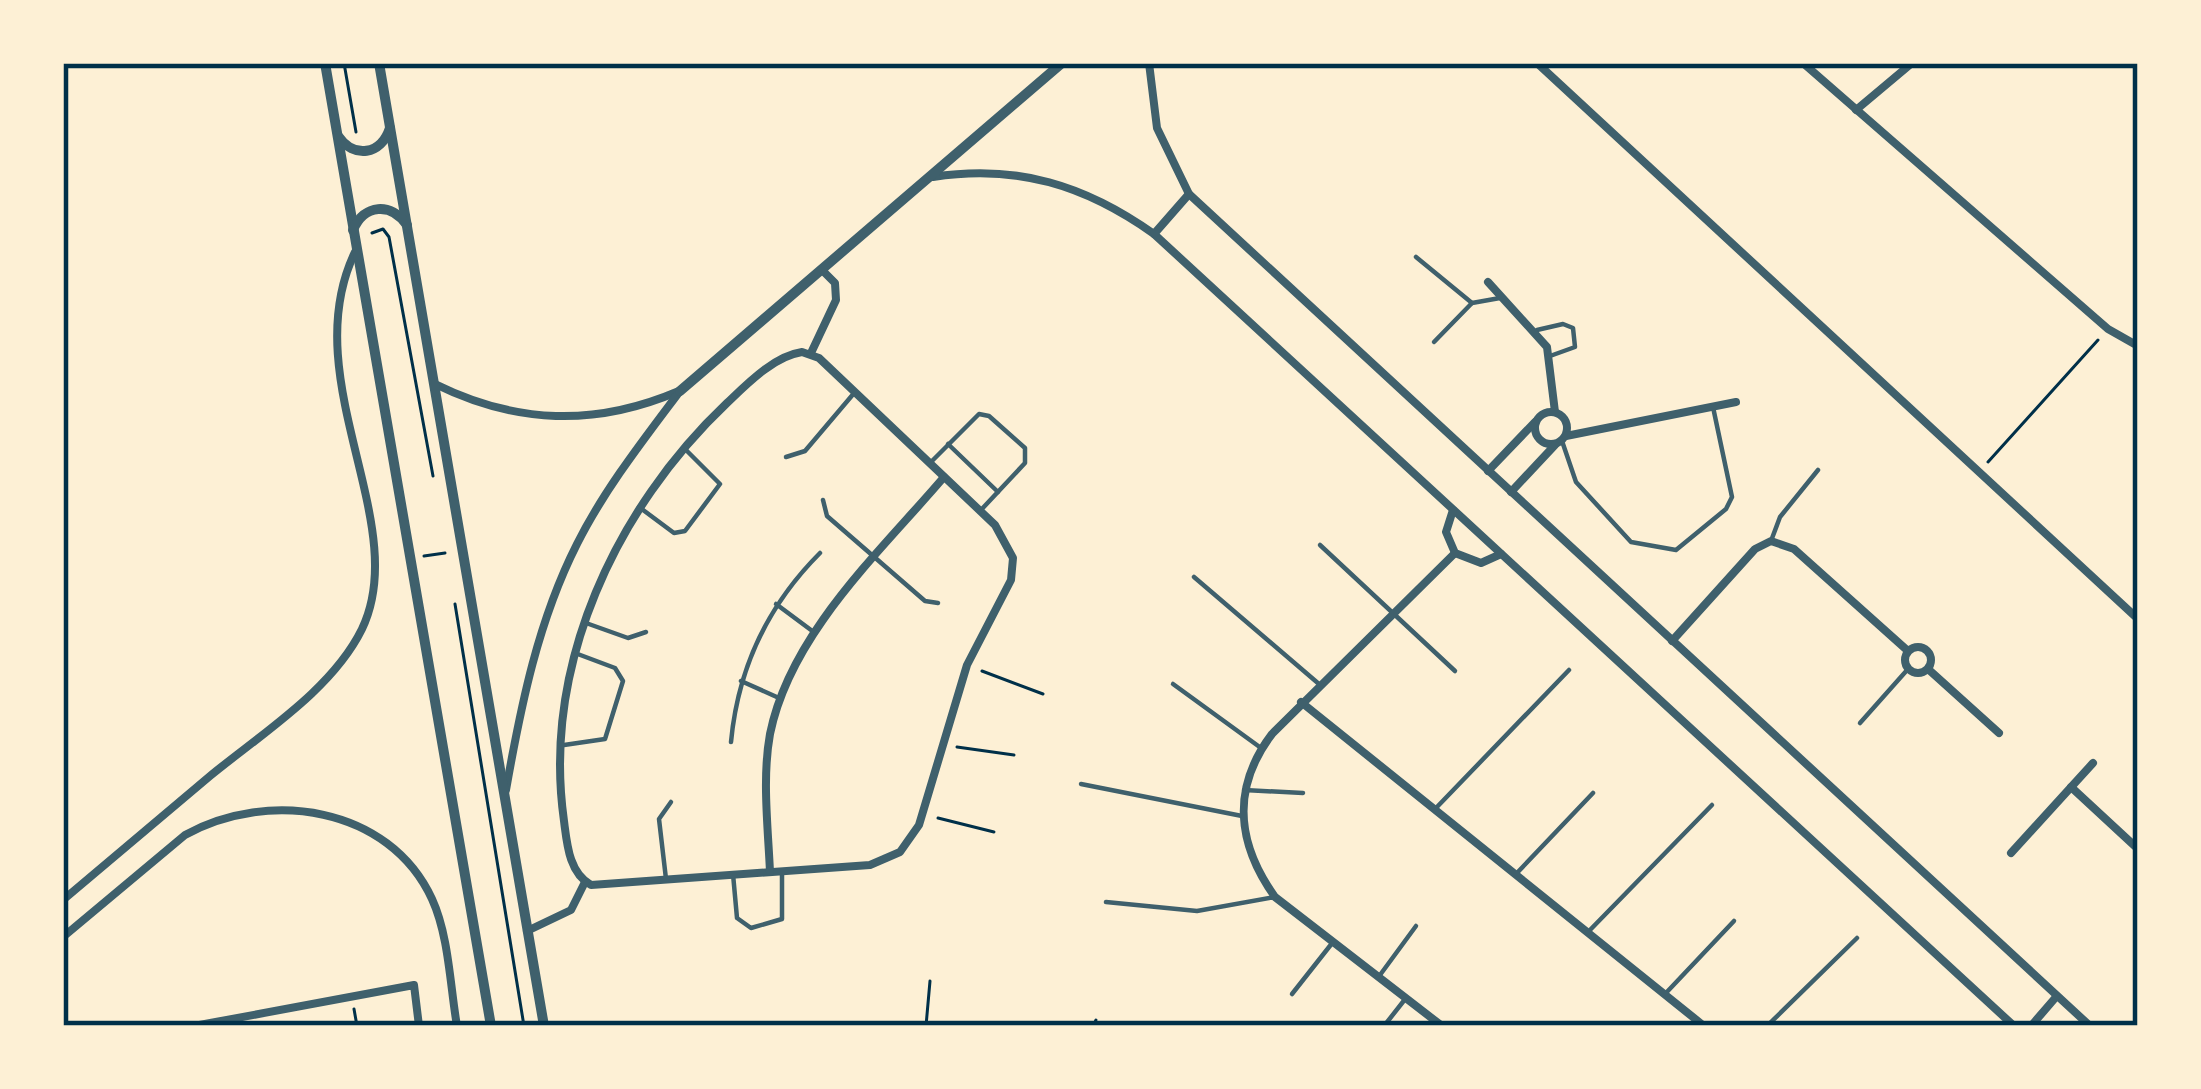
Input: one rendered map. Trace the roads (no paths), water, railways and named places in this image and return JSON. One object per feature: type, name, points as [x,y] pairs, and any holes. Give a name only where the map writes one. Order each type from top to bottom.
[{"type":"street","points":[[325,63],[491,1025]]},
{"type":"street","points":[[379,63],[543,1023]]},
{"type":"street","points":[[504,800],[519,712],[554,595],[579,540],[680,391],[1062,63]]},
{"type":"street","points":[[1149,63],[1157,128],[1189,194],[2090,1026]]},
{"type":"street","points":[[1537,63],[2138,619]]},
{"type":"street","points":[[1803,63],[2108,329],[2138,346]]},
{"type":"street","points":[[1856,110],[1912,63]]},
{"type":"street","points":[[336,134],[345,146],[367,152],[386,140],[391,125]]},
{"type":"street","points":[[925,178],[973,171],[1053,182],[1114,206],[1154,234],[2014,1026]]},
{"type":"street","points":[[1154,234],[1189,194]]},
{"type":"street","points":[[352,236],[362,214],[378,208],[393,211],[409,228]]},
{"type":"street","points":[[63,901],[310,692],[363,628],[375,566],[334,343],[340,287],[355,252]]},
{"type":"street","points":[[811,353],[836,300],[835,283],[820,267]]},
{"type":"street","points":[[1488,282],[1537,330],[1550,356],[1555,412],[1565,419],[1561,440],[1511,492]]},
{"type":"street","points":[[811,353],[1005,538],[1013,569],[967,665],[922,814],[908,844],[881,862],[585,882],[576,874],[566,837],[558,746],[575,653],[586,623],[639,507],[684,448],[739,392],[783,357],[811,353]]},
{"type":"street","points":[[435,384],[494,409],[557,418],[620,412],[680,391]]},
{"type":"street","points":[[1536,421],[1539,439],[1561,440],[1736,402]]},
{"type":"street","points":[[1488,471],[1536,421],[1555,412]]},
{"type":"street","points":[[770,872],[766,776],[779,698],[815,634],[944,477]]},
{"type":"street","points":[[1453,510],[1446,532],[1455,553],[1474,562],[1501,554]]},
{"type":"street","points":[[1672,640],[1754,549],[1771,541],[1794,549],[1908,651],[1927,650],[1928,669],[2000,733]]},
{"type":"street","points":[[1442,1026],[1275,897],[1256,872],[1242,816],[1244,790],[1261,748],[1301,702],[1455,553]]},
{"type":"street","points":[[1908,651],[1907,669],[1918,674],[1928,669]]},
{"type":"street","points":[[1301,702],[1704,1026]]},
{"type":"street","points":[[2012,853],[2093,763]]},
{"type":"street","points":[[2071,787],[2138,849]]},
{"type":"street","points":[[63,937],[164,851],[208,822],[259,809],[349,821],[385,841],[412,865],[434,902],[457,1026]]},
{"type":"street","points":[[527,931],[571,910],[585,882]]},
{"type":"street","points":[[194,1026],[414,985],[419,1026]]},
{"type":"street","points":[[2031,1026],[2056,997]]},
{"type":"lane","points":[[1416,257],[1472,303]]},
{"type":"lane","points":[[1434,342],[1472,303],[1505,299]]},
{"type":"lane","points":[[1537,330],[1563,323],[1574,328],[1575,347],[1550,356]]},
{"type":"lane","points":[[786,457],[805,451],[855,392]]},
{"type":"lane","points":[[1561,440],[1576,482],[1627,538],[1640,547],[1676,550],[1726,509],[1732,497],[1713,407]]},
{"type":"lane","points":[[930,464],[974,417],[984,413],[1024,448],[1024,463],[980,512]]},
{"type":"lane","points":[[948,444],[998,492]]},
{"type":"lane","points":[[639,507],[678,533],[719,489],[717,477],[684,448]]},
{"type":"lane","points":[[1771,541],[1780,517],[1819,470]]},
{"type":"lane","points":[[823,500],[827,516],[925,601],[938,603]]},
{"type":"lane","points":[[1320,545],[1455,671]]},
{"type":"lane","points":[[731,742],[741,681],[776,604],[820,553]]},
{"type":"lane","points":[[1194,577],[1319,684]]},
{"type":"lane","points":[[776,604],[815,634]]},
{"type":"lane","points":[[586,623],[628,638],[646,632]]},
{"type":"lane","points":[[558,746],[605,740],[623,681],[615,668],[575,653]]},
{"type":"lane","points":[[1860,723],[1907,669]]},
{"type":"lane","points":[[1434,809],[1569,670]]},
{"type":"lane","points":[[741,681],[779,698]]},
{"type":"lane","points":[[1173,683],[1261,748]]},
{"type":"lane","points":[[1081,784],[1242,816]]},
{"type":"lane","points":[[1244,790],[1303,794]]},
{"type":"lane","points":[[1516,874],[1593,793]]},
{"type":"lane","points":[[666,879],[659,820],[671,802]]},
{"type":"lane","points":[[1588,932],[1712,805]]},
{"type":"lane","points":[[733,874],[737,918],[752,928],[782,919],[782,872]]},
{"type":"lane","points":[[1106,902],[1197,911],[1275,897]]},
{"type":"lane","points":[[1665,994],[1734,921]]},
{"type":"lane","points":[[1378,977],[1416,926]]},
{"type":"lane","points":[[1767,1026],[1857,938]]},
{"type":"lane","points":[[1292,994],[1333,942]]},
{"type":"lane","points":[[1384,1026],[1406,998]]}]
